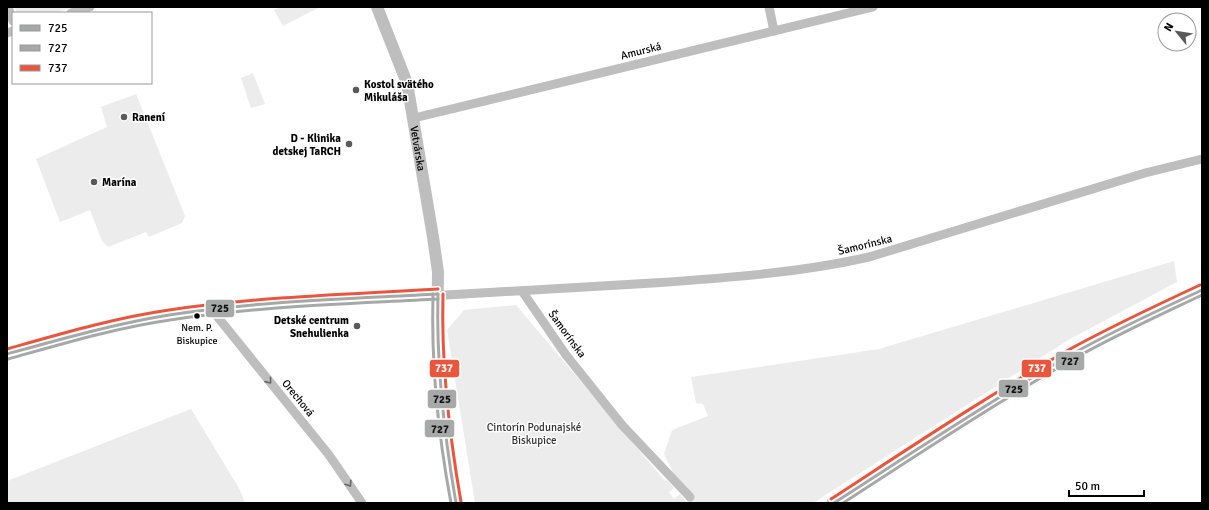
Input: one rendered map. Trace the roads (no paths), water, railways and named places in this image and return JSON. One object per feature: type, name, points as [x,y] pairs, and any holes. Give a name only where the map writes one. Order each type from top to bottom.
[{"type":"main road","points":[[834,503],[1074,353],[1145,316],[1202,290]]},
{"type":"street","points":[[8,7],[12,18]]},
{"type":"street","points":[[74,12],[90,7]]},
{"type":"street","name":"Vetvárska","points":[[377,7],[404,72],[414,118],[435,249],[438,294],[437,354],[440,397],[456,503]]},
{"type":"street","points":[[769,7],[774,31]]},
{"type":"street","name":"Amurská","points":[[414,118],[873,7]]},
{"type":"street","name":"Šamorínska","points":[[7,354],[88,331],[169,315],[212,310],[438,294],[522,291],[745,277],[826,267],[870,257],[1145,173],[1202,159]]},
{"type":"street","name":"Šamorínska","points":[[522,291],[566,355],[622,425],[690,497]]},
{"type":"street","name":"Orechová","points":[[212,310],[329,455],[362,503]]},
{"type":"place","name":"Kostol svätého Mikuláša","points":[[356,90]]},
{"type":"place","name":"Ranení","points":[[124,117]]},
{"type":"place","name":"D - Klinika detskej TaRCH","points":[[349,144]]},
{"type":"place","name":"Marína","points":[[94,182]]},
{"type":"place","name":"Nem. P. Biskupice","points":[[197,316]]},
{"type":"place","name":"Detské centrum Snehulienka","points":[[357,326]]},
{"type":"park label","name":"Cintorín Podunajské Biskupice","points":[[534,433]]}]
